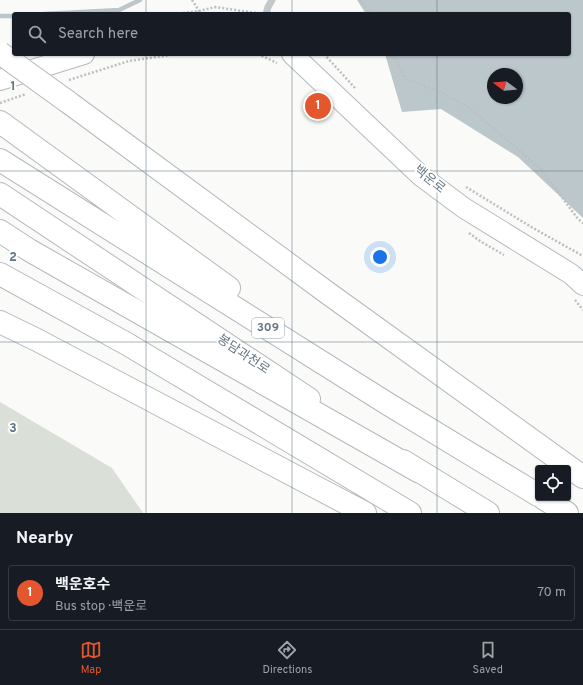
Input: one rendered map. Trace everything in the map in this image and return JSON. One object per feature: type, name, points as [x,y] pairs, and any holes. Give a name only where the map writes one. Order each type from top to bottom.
[{"type":"highway","points":[[0,53],[329,294],[583,477]]},
{"type":"highway","points":[[6,126],[388,404]]},
{"type":"highway","name":"309","points":[[0,160],[388,404],[535,493]]},
{"type":"highway","name":"봉담과천로","points":[[0,194],[418,471],[488,513]]},
{"type":"highway","points":[[0,231],[36,254],[418,471]]},
{"type":"highway","points":[[0,274],[127,344],[410,513]]},
{"type":"highway","points":[[0,322],[37,340],[365,513]]},
{"type":"highway","points":[[548,501],[568,513]]},
{"type":"main road","points":[[0,80],[78,56]]},
{"type":"main road","name":"백운로","points":[[294,56],[421,176],[464,208],[571,274],[583,285]]},
{"type":"lane","points":[[267,12],[272,0]]},
{"type":"path","points":[[192,0],[199,12]]},
{"type":"path","points":[[360,0],[369,12]]},
{"type":"path","points":[[202,12],[215,7],[248,11]]},
{"type":"path","points":[[68,80],[129,61],[163,56]]},
{"type":"path","points":[[326,56],[360,93]]},
{"type":"path","points":[[393,56],[406,79],[438,91],[468,107],[541,169],[578,219],[583,223]]},
{"type":"path","points":[[0,103],[30,93]]},
{"type":"path","points":[[461,184],[533,228],[583,256]]},
{"type":"shaded area","points":[[357,0],[583,0],[583,218],[518,157],[441,109],[402,112],[386,56],[571,56],[571,12],[365,12]]},
{"type":"shaded area","points":[[0,402],[112,468],[143,513],[0,513]]},
{"type":"waterway","points":[[82,12],[119,10],[140,0]]},
{"type":"waterway","points":[[0,16],[12,16]]},
{"type":"place","name":"백운호수","points":[[318,106]]}]
